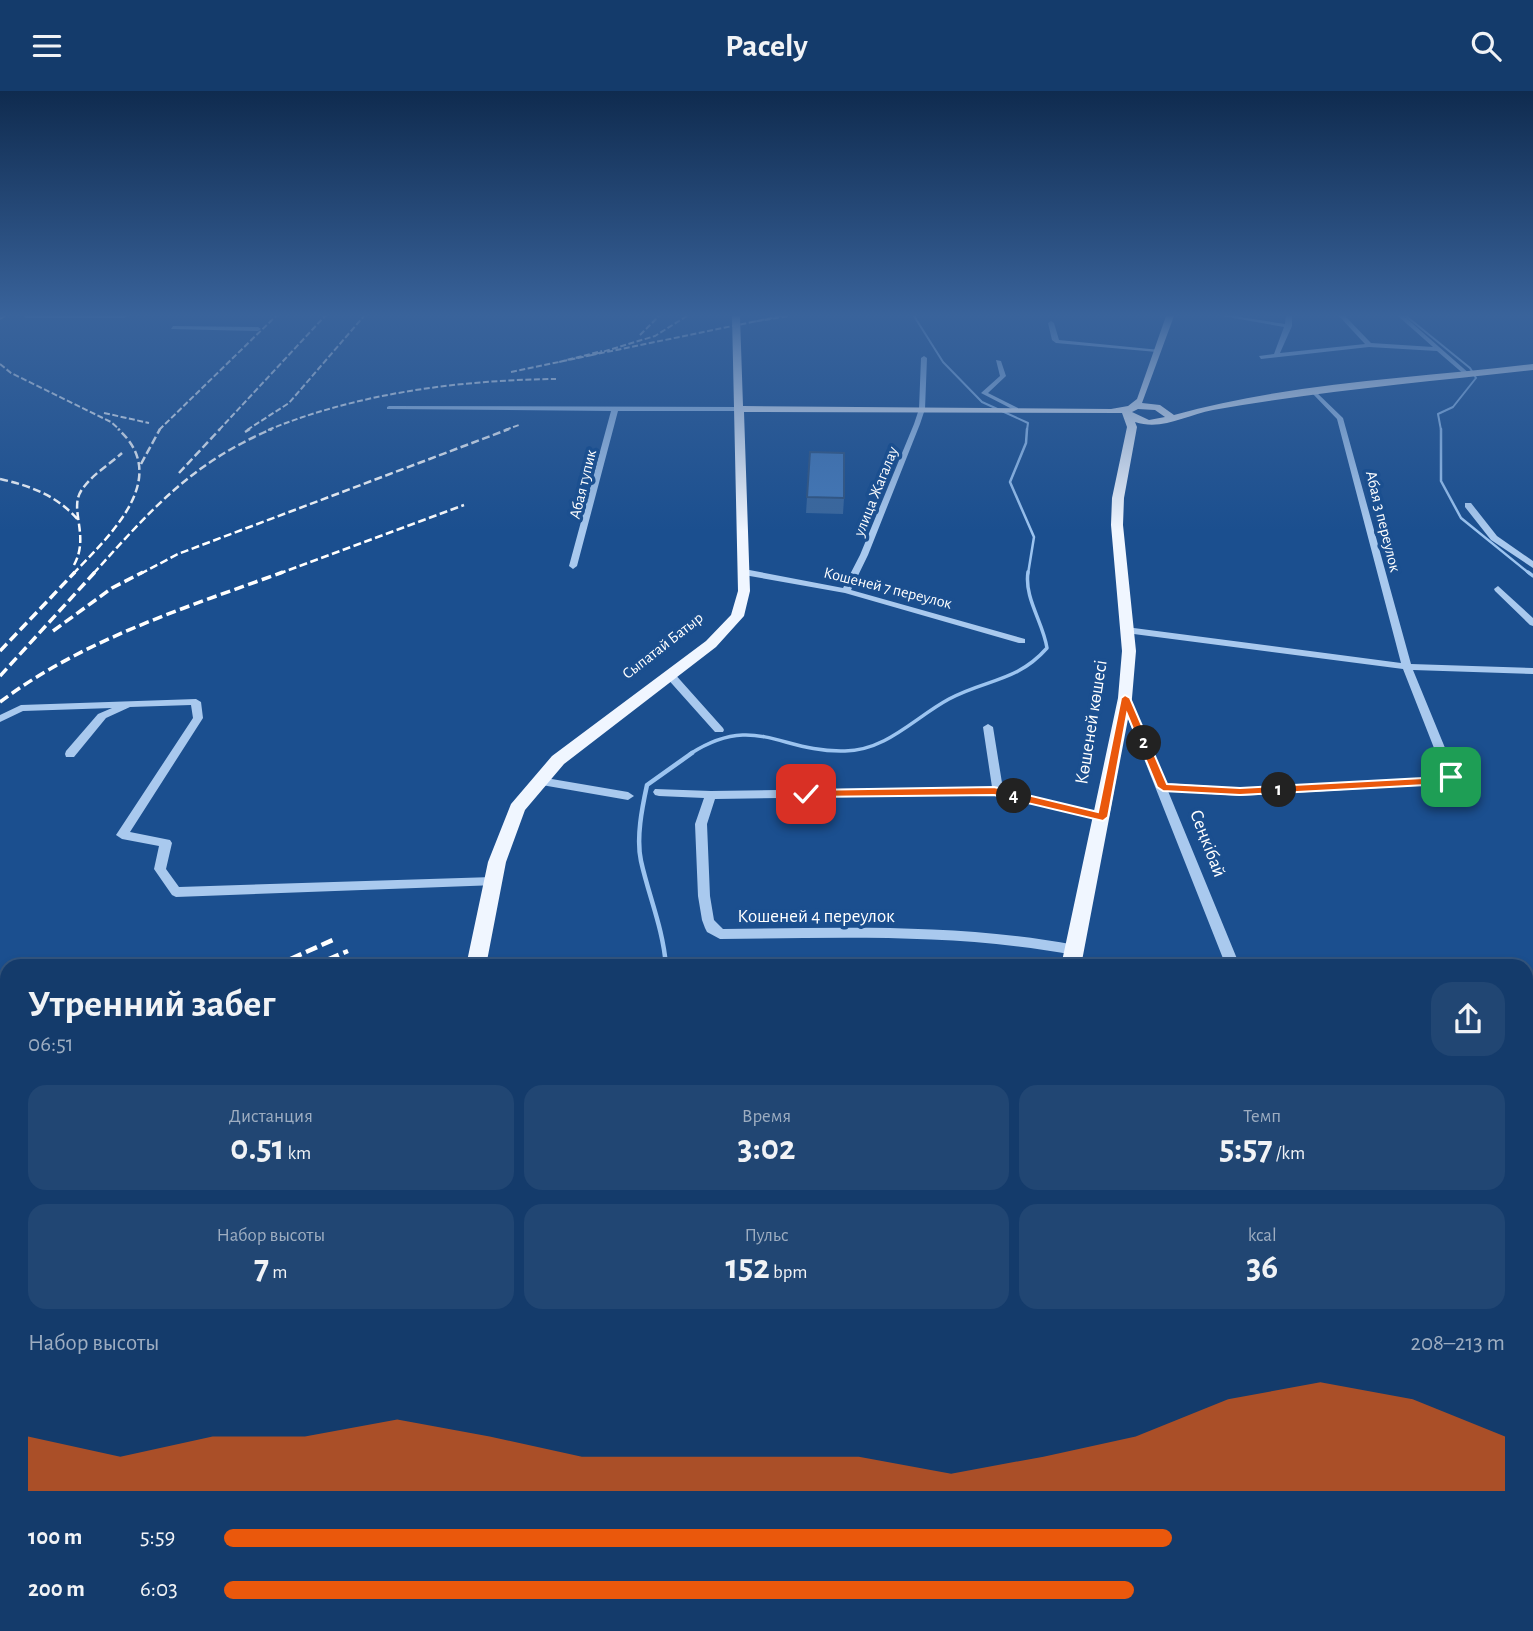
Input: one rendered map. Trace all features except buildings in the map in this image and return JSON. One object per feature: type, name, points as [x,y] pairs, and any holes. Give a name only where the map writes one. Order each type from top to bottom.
[{"type":"main road","name":"Сыпатай Батыр","points":[[477,959],[493,882],[517,808],[558,759],[711,645],[737,616],[744,591],[738,388]]},
{"type":"main road","points":[[1131,413],[1145,388]]},
{"type":"main road","points":[[1130,442],[1141,428],[1209,408],[1358,388]]},
{"type":"main road","points":[[1142,396],[1170,414],[1166,421]]},
{"type":"main road","points":[[1131,413],[1156,407],[1209,408]]},
{"type":"main road","points":[[738,409],[1090,411],[1131,413],[1166,421]]},
{"type":"main road","name":"Көшеней көшесі","points":[[1072,959],[1125,698],[1129,651],[1118,498],[1130,442],[1131,413]]},
{"type":"street","name":"улица Жагалау","points":[[846,591],[864,555],[922,409],[923,388]]},
{"type":"street","points":[[990,388],[984,393],[1015,409]]},
{"type":"street","name":"Абая 3 переулок","points":[[1163,787],[1240,792],[1444,781],[1451,777],[1407,667],[1340,418],[1314,393]]},
{"type":"street","points":[[388,408],[738,409]]},
{"type":"street","name":"Абая тупик","points":[[573,566],[615,408]]},
{"type":"street","points":[[1468,505],[1494,538],[1533,565]]},
{"type":"street","name":"Кошеней 7 переулок","points":[[744,572],[846,591],[1022,641]]},
{"type":"street","points":[[1498,589],[1533,623]]},
{"type":"street","points":[[1126,630],[1407,667],[1533,671]]},
{"type":"street","points":[[670,674],[719,730]]},
{"type":"street","name":"Сеңкібай","points":[[1125,698],[1230,959]]},
{"type":"street","points":[[0,719],[21,708],[196,702],[198,718],[122,835],[166,843],[160,869],[176,892],[493,882]]},
{"type":"street","points":[[70,754],[103,716],[128,704]]},
{"type":"street","points":[[988,727],[998,792]]},
{"type":"street","points":[[540,781],[628,796]]},
{"type":"street","points":[[659,792],[711,795],[998,792],[1103,817]]},
{"type":"street","name":"Кошеней 4 переулок","points":[[711,795],[701,824],[704,896],[712,928],[720,934],[834,931],[1020,938],[1074,950]]},
{"type":"waterway","points":[[968,388],[982,402],[1028,423],[1027,430]]},
{"type":"waterway","points":[[1441,430],[1438,414],[1453,407],[1468,388]]},
{"type":"waterway","points":[[1027,429],[1026,443],[1010,482],[1034,537],[1028,574]]},
{"type":"waterway","points":[[1441,430],[1441,481],[1461,518],[1530,574]]},
{"type":"waterway","points":[[1528,572],[1533,576]]},
{"type":"waterway","points":[[690,754],[713,742],[733,736],[751,735],[823,750],[860,749],[900,732],[963,692],[1013,674],[1047,648],[1031,601],[1028,574]]},
{"type":"waterway","points":[[665,959],[641,861],[640,823],[647,785],[692,753]]},
{"type":"railway","points":[[41,388],[111,422],[120,430]]},
{"type":"railway","points":[[160,429],[202,388]]},
{"type":"railway","points":[[219,430],[258,388]]},
{"type":"railway","points":[[247,430],[289,403],[302,388]]},
{"type":"railway","points":[[268,430],[337,407],[433,388]]},
{"type":"railway","points":[[104,413],[149,423]]},
{"type":"railway","points":[[505,430],[519,425]]},
{"type":"railway","points":[[73,574],[118,524],[130,506],[137,486],[139,467],[133,448],[118,429]]},
{"type":"railway","points":[[141,464],[160,429]]},
{"type":"railway","points":[[179,473],[220,429]]},
{"type":"railway","points":[[245,432],[250,429]]},
{"type":"railway","points":[[93,574],[174,490],[218,457],[272,429]]},
{"type":"railway","points":[[140,574],[178,554],[509,429]]},
{"type":"railway","points":[[78,520],[77,507],[81,491],[95,475],[122,453]]},
{"type":"railway","points":[[0,479],[43,493],[62,505],[78,520]]},
{"type":"railway","points":[[278,574],[464,505]]},
{"type":"railway","points":[[74,565],[80,544],[78,520]]},
{"type":"railway","points":[[0,651],[75,572]]},
{"type":"railway","points":[[0,676],[95,572]]},
{"type":"railway","points":[[53,631],[112,588],[143,572]]},
{"type":"railway","points":[[0,702],[66,660],[101,643],[173,612],[283,572]]},
{"type":"railway","points":[[291,959],[335,939]]},
{"type":"railway","points":[[329,959],[348,951]]},
{"type":"route","points":[[806,794],[994,791],[1103,817],[1125,698],[1163,787],[1240,792],[1444,781],[1451,777]]}]
